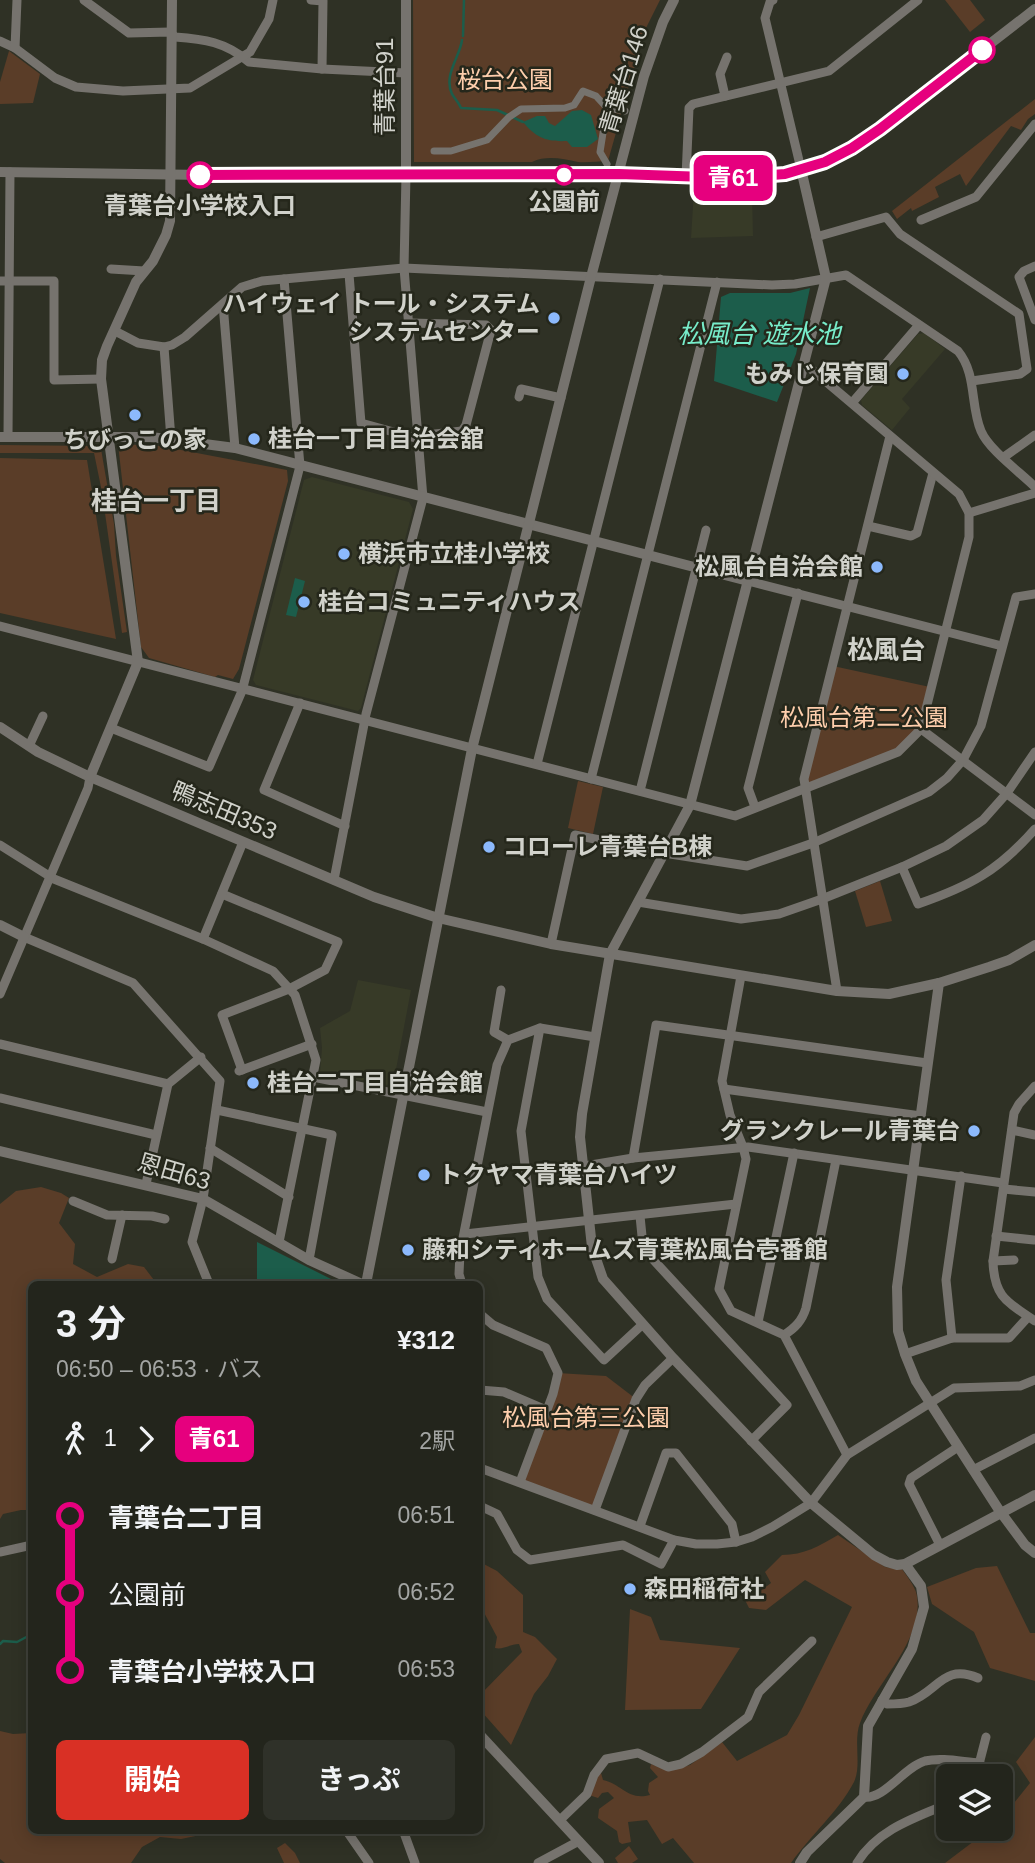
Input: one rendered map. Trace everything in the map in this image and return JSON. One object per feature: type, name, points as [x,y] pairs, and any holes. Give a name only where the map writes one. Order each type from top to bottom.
[{"type":"street","points":[[15,48],[17,0]]},
{"type":"street","points":[[84,0],[129,33],[170,32],[175,37],[208,39],[243,56],[249,62],[406,73]]},
{"type":"street","points":[[0,994],[138,662],[102,379],[102,360],[136,282],[157,252],[170,221],[172,0]]},
{"type":"street","points":[[0,41],[15,48],[55,78],[76,87],[111,91],[190,88],[250,52],[269,19],[273,0]]},
{"type":"street","points":[[311,0],[323,1],[322,69]]},
{"type":"street","name":"青葉台91","points":[[405,175],[407,0]]},
{"type":"street","name":"青葉台146","points":[[365,1281],[472,749],[644,76],[663,22],[674,0]]},
{"type":"street","points":[[773,0],[765,18],[825,278],[690,805],[610,954],[580,1137],[592,1247],[603,1279],[673,1358],[811,1503],[874,1555],[897,1565],[905,1564],[1035,1495]]},
{"type":"street","points":[[686,177],[689,108],[693,104],[829,71],[918,0]]},
{"type":"street","points":[[1002,646],[235,449],[171,439],[4,437],[5,172],[169,175],[619,174],[735,178],[785,174],[825,162],[880,129],[1035,9]]},
{"type":"street","points":[[725,96],[720,74],[727,57]]},
{"type":"street","points":[[434,151],[451,151],[487,140],[509,117],[522,110],[565,108],[574,105],[583,91],[596,96],[607,108],[625,111]]},
{"type":"street","points":[[607,108],[600,152],[607,164]]},
{"type":"street","points":[[921,220],[976,197],[1035,124]]},
{"type":"street","points":[[334,880],[382,650],[423,498],[411,323],[404,268],[405,175]]},
{"type":"street","points":[[816,237],[886,217],[900,234],[1019,314],[1027,369],[1020,374],[972,381]]},
{"type":"street","points":[[1035,266],[1024,271],[1019,277],[1035,320]]},
{"type":"street","points":[[115,331],[138,343],[164,347],[185,337],[242,287],[262,281],[404,268],[772,285],[846,275],[958,351],[965,360],[972,381],[980,430],[988,442],[1035,487]]},
{"type":"street","points":[[111,269],[144,271]]},
{"type":"street","points":[[349,274],[361,423],[419,439],[426,435],[462,431],[466,425],[491,330],[486,325],[411,323]]},
{"type":"street","points":[[111,728],[209,767],[242,691],[300,466],[284,279]]},
{"type":"street","points":[[537,764],[660,279]]},
{"type":"street","points":[[5,281],[54,281],[54,380],[102,379]]},
{"type":"street","points":[[591,779],[717,282]]},
{"type":"street","points":[[223,304],[235,449]]},
{"type":"street","points":[[852,403],[919,325]]},
{"type":"street","points":[[164,347],[171,439]]},
{"type":"street","points":[[0,626],[242,691],[300,703],[735,816],[898,752],[921,729],[969,537],[969,513],[959,494],[804,363]]},
{"type":"street","points":[[521,389],[561,398]]},
{"type":"street","points":[[1004,457],[1035,435]]},
{"type":"street","points":[[837,992],[804,779],[890,436]]},
{"type":"street","points":[[868,526],[911,536],[917,533],[933,473]]},
{"type":"street","points":[[969,513],[1035,494]]},
{"type":"street","points":[[640,791],[706,530]]},
{"type":"street","points":[[755,807],[748,788],[798,593]]},
{"type":"street","points":[[551,944],[575,835],[747,866],[813,843],[929,792],[963,760],[981,726],[1016,597],[1035,594]]},
{"type":"street","points":[[300,703],[264,790],[345,826]]},
{"type":"street","points":[[29,746],[43,716]]},
{"type":"street","name":"鴨志田353","points":[[0,727],[29,746],[90,777],[334,880],[438,918],[551,944],[837,992],[889,994],[939,983],[1009,960],[1035,946]]},
{"type":"street","points":[[921,729],[1035,816]]},
{"type":"street","points":[[638,902],[741,919],[779,914],[821,899],[902,867],[946,846],[983,821],[1007,793],[1035,752]]},
{"type":"street","points":[[902,867],[918,904],[959,890],[995,868],[1035,829]]},
{"type":"street","points":[[203,939],[243,842]]},
{"type":"street","points":[[0,845],[54,879],[203,939],[273,971],[295,995],[316,1060],[279,1242]]},
{"type":"street","points":[[222,894],[338,942],[326,970],[289,989],[222,1015],[241,1071],[312,1044]]},
{"type":"street","points":[[0,925],[133,983],[222,1080],[203,1199],[192,1242],[208,1281]]},
{"type":"street","points":[[741,976],[722,1081],[730,1115],[746,1159],[719,1289],[732,1311],[783,1335],[847,1455]]},
{"type":"street","points":[[939,983],[897,1287],[898,1331],[916,1381],[929,1403],[1002,1513],[1035,1553]]},
{"type":"street","points":[[500,990],[494,1032],[508,1040]]},
{"type":"street","points":[[633,1158],[656,1025],[927,1063]]},
{"type":"street","points":[[461,1281],[460,1253],[487,1112],[497,1065],[508,1040],[540,1028],[595,1037]]},
{"type":"street","points":[[540,1028],[521,1131],[538,1277],[547,1299],[604,1360],[643,1324]]},
{"type":"street","points":[[0,1044],[168,1084]]},
{"type":"street","points":[[146,1184],[168,1084],[201,1057]]},
{"type":"street","points":[[313,1077],[487,1112]]},
{"type":"street","points":[[905,1354],[952,1338],[1009,1338],[1032,1319],[1000,1293],[994,1279],[993,1261],[1014,1113],[1035,1086]]},
{"type":"street","points":[[724,1089],[921,1116]]},
{"type":"street","points":[[0,1098],[156,1135]]},
{"type":"street","points":[[217,1110],[332,1135],[309,1260]]},
{"type":"street","points":[[1012,1130],[1035,1135]]},
{"type":"street","points":[[584,1166],[633,1158],[743,1147],[913,1169],[1035,1192]]},
{"type":"street","points":[[210,1148],[289,1196]]},
{"type":"street","name":"恩田63","points":[[0,1151],[203,1199],[309,1260],[357,1281]]},
{"type":"street","points":[[758,1322],[794,1153]]},
{"type":"street","points":[[783,1335],[794,1329],[803,1318],[836,1160]]},
{"type":"street","points":[[952,1338],[946,1280],[961,1177]]},
{"type":"street","points":[[73,1201],[107,1215],[165,1219]]},
{"type":"street","points":[[465,1234],[736,1204]]},
{"type":"street","points":[[112,1259],[122,1215]]},
{"type":"street","points":[[640,1216],[642,1236],[648,1254],[787,1405],[751,1441]]},
{"type":"street","points":[[996,1236],[1034,1240]]},
{"type":"street","points":[[993,1261],[1014,1261]]},
{"type":"street","points":[[483,1317],[493,1325],[545,1348],[558,1373],[553,1394],[520,1482]]},
{"type":"street","points":[[594,1510],[636,1399],[645,1385],[673,1358]]},
{"type":"street","points":[[483,1469],[674,1540],[696,1544],[736,1542],[772,1528],[811,1503],[847,1455],[954,1388],[1020,1386],[1035,1380]]},
{"type":"street","points":[[483,1390],[504,1392],[546,1410]]},
{"type":"street","points":[[973,1470],[1035,1438]]},
{"type":"street","points":[[940,1545],[909,1484],[911,1478],[958,1447]]},
{"type":"street","points":[[640,1526],[666,1453],[676,1453],[732,1524],[736,1542]]},
{"type":"street","points":[[483,1508],[496,1514],[517,1550],[530,1560],[623,1545],[661,1564],[674,1540]]},
{"type":"street","points":[[0,1552],[28,1546]]},
{"type":"street","points":[[864,1797],[869,1726],[912,1649],[924,1607],[922,1586],[905,1564]]},
{"type":"street","points":[[560,1820],[587,1794],[594,1775],[606,1759],[638,1753],[668,1767],[681,1764],[702,1752],[748,1717],[759,1692],[812,1641]]},
{"type":"street","points":[[882,1700],[887,1704],[912,1701],[952,1673],[960,1672],[978,1678]]},
{"type":"street","points":[[483,1738],[599,1863]]},
{"type":"street","points":[[800,1863],[807,1852],[864,1797],[874,1796],[914,1765],[926,1761],[980,1764]]},
{"type":"street","points":[[857,1863],[865,1850],[881,1835],[936,1809]]},
{"type":"street","points":[[348,1834],[369,1863]]},
{"type":"street","points":[[404,1834],[415,1863]]},
{"type":"street","points":[[538,1863],[579,1841]]},
{"type":"shaded area","points":[[694,190],[752,192],[753,236],[691,238]]},
{"type":"shaded area","name":"もみじ保育園","points":[[924,333],[945,349],[902,399],[910,408],[892,430],[862,405],[861,400],[918,334]]},
{"type":"shaded area","name":"横浜市立桂小学校","points":[[312,477],[409,502],[413,509],[361,708],[358,711],[256,685],[253,680],[304,480]]},
{"type":"shaded area","points":[[358,980],[411,990],[394,1080],[387,1085],[320,1072],[320,1028],[350,1011]]},
{"type":"green space","name":"桜台公園","points":[[413,0],[660,0],[645,30],[608,161],[582,162],[549,158],[532,162],[414,162]]},
{"type":"green space","points":[[945,0],[970,0],[985,20],[970,32]]},
{"type":"green space","points":[[9,51],[40,74],[33,103],[0,104],[0,82]]},
{"type":"green space","points":[[1035,99],[1035,114],[1021,130],[1011,126],[966,186],[960,174],[935,187],[939,197],[912,211],[911,208],[897,219],[892,211]]},
{"type":"green space","points":[[118,444],[160,446],[287,470],[288,481],[239,669],[233,679],[218,675],[215,677],[149,658],[141,647]]},
{"type":"green space","points":[[0,445],[95,446],[101,449],[114,524],[127,632],[122,633],[94,453],[0,453]]},
{"type":"green space","points":[[0,458],[87,460],[116,639],[0,613]]},
{"type":"green space","name":"松風台第二公園","points":[[833,666],[930,687],[921,729],[898,752],[805,788]]},
{"type":"green space","points":[[578,781],[603,787],[593,834],[568,828]]},
{"type":"green space","points":[[880,881],[892,921],[866,927],[855,891]]},
{"type":"green space","points":[[41,1187],[69,1198],[59,1223],[75,1244],[73,1264],[97,1277],[128,1264],[144,1267],[155,1281],[28,1281],[28,1510],[3,1514],[0,1519],[0,1204],[16,1191]]},
{"type":"green space","name":"松風台第三公園","points":[[558,1373],[606,1376],[636,1399],[595,1510],[523,1481]]},
{"type":"green space","points":[[838,1535],[885,1567],[902,1569],[916,1592],[918,1609],[907,1643],[860,1723],[856,1775],[840,1803],[791,1863],[694,1863],[673,1838],[662,1844],[647,1820],[628,1822],[631,1842],[619,1842],[617,1831],[598,1818],[599,1809],[614,1798],[608,1792],[602,1793],[598,1798],[589,1795],[601,1773],[603,1780],[630,1794],[650,1795],[649,1783],[658,1777],[650,1768],[651,1764],[669,1771],[690,1765],[722,1742],[737,1761],[787,1735],[852,1607],[805,1580],[766,1610],[749,1608],[739,1588],[746,1583],[755,1595],[771,1583],[765,1572],[782,1555],[804,1552]]},
{"type":"green space","points":[[483,1564],[497,1571],[523,1595],[523,1632],[535,1637],[557,1659],[534,1694],[511,1745],[483,1713],[483,1692],[522,1652],[519,1644],[495,1648],[497,1637],[483,1611]]},
{"type":"green space","points":[[997,1566],[1030,1633],[1035,1633],[1035,1681],[990,1668],[974,1632],[932,1604],[927,1587],[976,1568]]},
{"type":"green space","points":[[630,1609],[651,1617],[660,1640],[740,1648],[701,1709],[625,1710]]},
{"type":"green space","points":[[0,1731],[28,1733],[28,1834],[205,1834],[181,1839],[160,1837],[142,1847],[131,1863],[5,1863],[0,1859]]},
{"type":"green space","points":[[1035,1737],[1035,1863],[945,1863],[974,1841],[1013,1841],[1013,1804],[1030,1783],[1016,1762]]},
{"type":"green space","points":[[285,1843],[300,1863],[284,1863],[277,1848]]},
{"type":"green space","points":[[629,1846],[638,1859],[632,1863],[618,1863],[615,1858]]},
{"type":"water","points":[[582,110],[591,115],[598,139],[587,147],[572,147],[567,141],[542,138],[523,122],[537,116],[545,116],[549,123],[555,126],[572,111]]},
{"type":"water","name":"松風台 遊水池","points":[[810,288],[796,354],[777,402],[714,381],[721,297],[730,293],[790,293]]},
{"type":"water","points":[[295,578],[305,581],[296,617],[286,615]]},
{"type":"water","points":[[257,1242],[335,1281],[257,1281]]},
{"type":"waterway","points":[[463,36],[464,0]]},
{"type":"waterway","points":[[462,40],[449,80],[452,94],[461,108],[497,110],[523,122]]},
{"type":"waterway","points":[[0,1644],[3,1641],[17,1642],[28,1636]]},
{"type":"bus line","name":"青61","points":[[200,175],[619,174],[735,178],[785,174],[825,162],[852,148],[982,50]]},
{"type":"place","name":"青葉台小学校入口","points":[[200,175]]},
{"type":"place","name":"公園前","points":[[564,175]]},
{"type":"place","name":"ハイウェイ トール・システム システムセンター","points":[[554,318]]},
{"type":"place","name":"もみじ保育園","points":[[903,374]]},
{"type":"place","name":"ちびっこの家","points":[[135,415]]},
{"type":"place","name":"桂台一丁目自治会舘","points":[[254,439]]},
{"type":"place","name":"横浜市立桂小学校","points":[[344,554]]},
{"type":"place","name":"松風台自治会館","points":[[877,567]]},
{"type":"place","name":"桂台コミュニティハウス","points":[[304,602]]},
{"type":"place","name":"コローレ青葉台B棟","points":[[489,847]]},
{"type":"place","name":"桂台二丁目自治会館","points":[[253,1083]]},
{"type":"place","name":"グランクレール青葉台","points":[[974,1131]]},
{"type":"place","name":"トクヤマ青葉台ハイツ","points":[[424,1175]]},
{"type":"place","name":"藤和シティホームズ青葉松風台壱番館","points":[[408,1250]]},
{"type":"place","name":"森田稲荷社","points":[[630,1589]]},
{"type":"district","name":"桂台一丁目","points":[[156,501]]},
{"type":"district","name":"松風台","points":[[886,650]]}]
